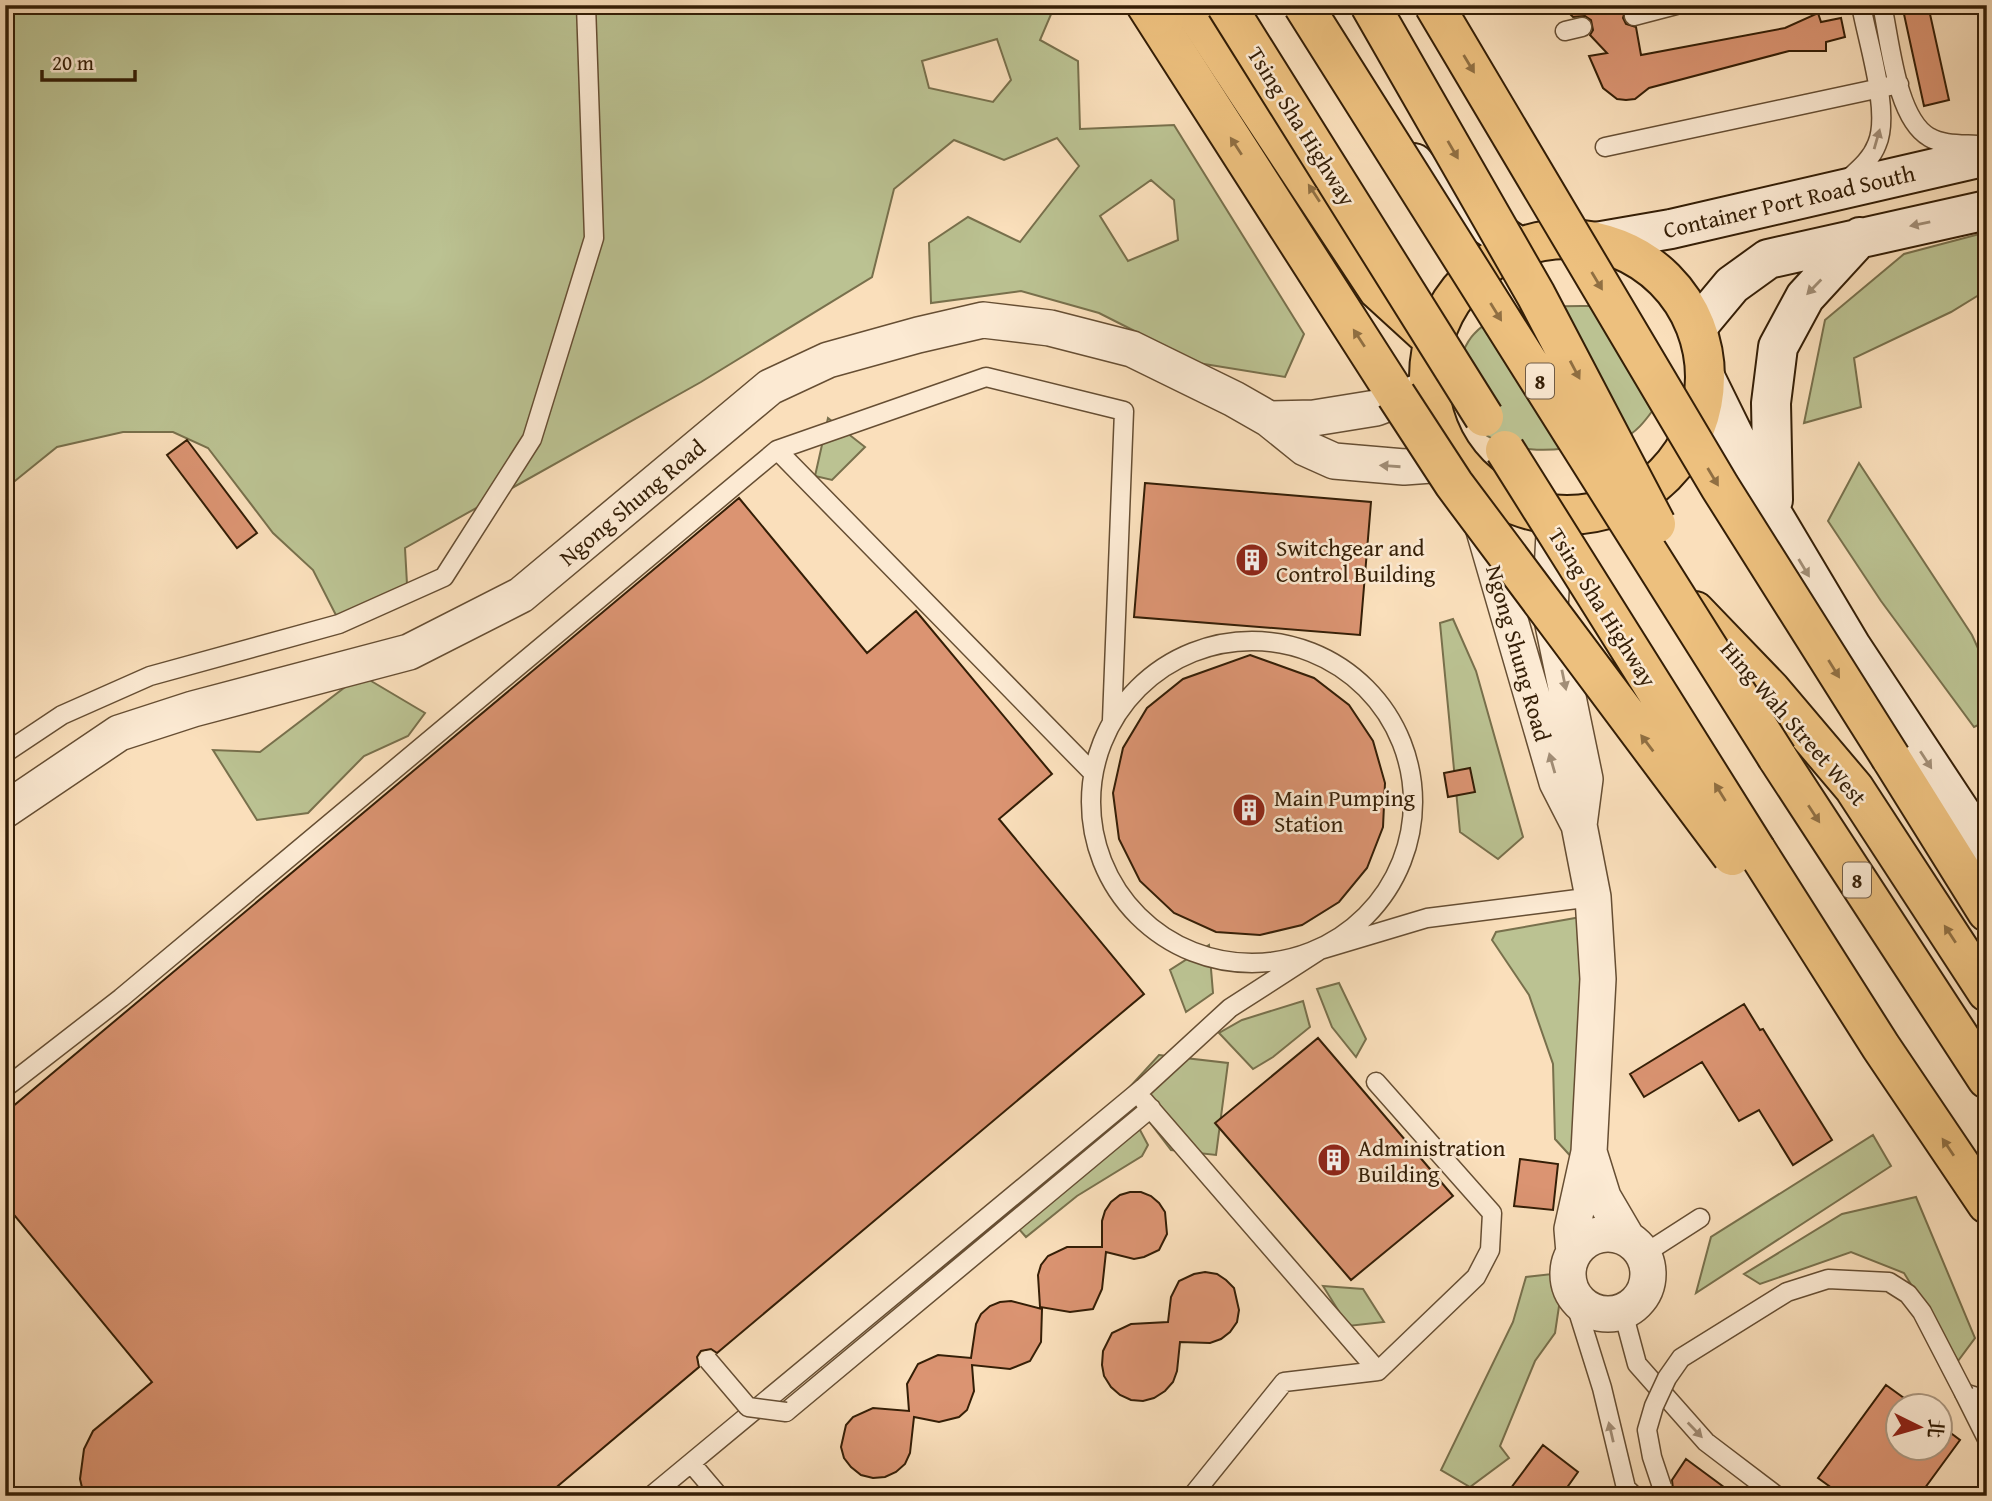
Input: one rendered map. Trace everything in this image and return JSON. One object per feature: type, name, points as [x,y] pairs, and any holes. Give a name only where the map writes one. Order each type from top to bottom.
[{"type":"main road","points":[[1146,5],[1454,484],[1732,856],[1881,1047]]},
{"type":"main road","points":[[1190,5],[1378,290],[1433,341]]},
{"type":"main road","name":"Tsing Sha Highway","points":[[1226,5],[1881,1047],[1987,1204]]},
{"type":"main road","name":"8","points":[[1303,5],[1777,757],[1987,1079]]},
{"type":"main road","points":[[1370,5],[1542,307],[1777,757]]},
{"type":"main road","points":[[1434,5],[1720,488],[1987,912]]},
{"type":"main road","points":[[1554,241],[1590,243],[1640,261],[1663,275],[1677,291],[1697,327],[1705,360],[1705,377],[1697,423],[1674,464],[1639,495],[1596,513],[1555,515],[1509,503],[1464,470],[1443,440],[1434,415],[1429,388],[1433,341],[1446,307],[1469,278],[1497,255],[1518,246],[1554,241]]},
{"type":"main road","name":"Hing Wah Street West","points":[[1596,513],[1634,546],[1771,690],[1854,788],[1987,992]]},
{"type":"street","points":[[1320,5],[1399,146],[1436,191],[1518,246]]},
{"type":"street","name":"Container Port Road South","points":[[1590,243],[1671,229],[1987,156]]},
{"type":"street","points":[[1697,327],[1732,285],[1768,259],[1987,209]]},
{"type":"street","points":[[1773,515],[1771,402],[1778,347],[1805,297],[1860,237]]},
{"type":"street","name":"Ngong Shung Road","points":[[5,810],[119,733],[193,709],[409,652],[521,594],[770,387],[828,360],[983,320],[1050,328],[1132,349],[1234,399],[1269,419],[1305,448],[1334,461],[1464,470],[1557,782],[1579,825],[1593,897],[1598,979],[1589,1152],[1573,1229],[1574,1252],[1568,1277],[1571,1289]]},
{"type":"street","points":[[1705,377],[1773,515],[1851,646],[1987,852]]},
{"type":"street","points":[[1269,419],[1314,418],[1376,408],[1429,388]]},
{"type":"street","name":"Ngong Shung Road","points":[[1555,515],[1550,610],[1585,779],[1579,825]]},
{"type":"street","name":"Ngong Shung Road","points":[[1589,1152],[1603,1197],[1648,1267],[1644,1294],[1623,1312]]},
{"type":"street","points":[[1574,1252],[1592,1237],[1604,1233],[1616,1234],[1635,1246]]},
{"type":"street","points":[[1571,1289],[1577,1300],[1598,1314],[1623,1312]]},
{"type":"lane","points":[[5,753],[62,715],[150,676],[339,624],[444,577],[532,439],[594,238],[586,5]]},
{"type":"lane","points":[[1634,16],[1676,5]]},
{"type":"lane","points":[[1836,191],[1868,161],[1879,142],[1882,112],[1861,5]]},
{"type":"lane","points":[[1882,5],[1905,107],[1916,127],[1930,138],[1944,142],[1987,146]]},
{"type":"lane","points":[[1605,147],[1899,84]]},
{"type":"lane","points":[[5,1088],[121,998],[777,450],[986,377],[1124,411],[1112,720],[1093,773],[1091,823],[1106,872],[1134,914],[1174,945],[1221,962],[1271,964],[1427,918],[1593,897]]},
{"type":"lane","points":[[777,450],[1093,773]]},
{"type":"lane","points":[[651,1496],[1137,1093],[1230,1008],[1365,919],[1398,874],[1413,821],[1410,766],[1389,715],[1352,673],[1304,647],[1249,639],[1195,649],[1147,677],[1112,720]]},
{"type":"lane","points":[[1192,1496],[1284,1381],[1378,1371],[1476,1277],[1490,1250],[1492,1213],[1376,1082]]},
{"type":"lane","points":[[1137,1093],[1378,1371]]},
{"type":"lane","points":[[708,1360],[748,1407],[786,1412],[1150,1108]]},
{"type":"lane","points":[[1635,1246],[1700,1218]]},
{"type":"lane","points":[[1662,1487],[1647,1430],[1667,1378],[1681,1358],[1787,1292],[1828,1279],[1889,1282],[1908,1294],[1922,1312],[1987,1438]]},
{"type":"lane","points":[[1571,1289],[1602,1388],[1626,1488],[1634,1496]]},
{"type":"lane","points":[[1623,1312],[1637,1364],[1706,1442],[1777,1496]]},
{"type":"lane","points":[[1964,1393],[1987,1400]]},
{"type":"lane","points":[[691,1463],[719,1496]]},
{"type":"green space","points":[[5,5],[1055,5],[1040,40],[1078,61],[1080,129],[1174,125],[1304,334],[1285,377],[1198,363],[1099,313],[1021,291],[931,303],[929,243],[968,217],[1020,242],[1079,166],[1057,138],[1004,160],[954,140],[894,189],[872,277],[701,382],[405,548],[408,602],[340,623],[313,570],[273,533],[208,448],[173,432],[123,432],[57,447],[5,489]],"holes":[[[997,39],[1011,80],[993,102],[929,88],[922,61]],[[1151,180],[1174,200],[1178,240],[1128,261],[1100,216]]]},
{"type":"green space","points":[[1987,232],[1987,290],[1951,312],[1854,358],[1861,407],[1804,423],[1825,320],[1904,254]]},
{"type":"green space","points":[[1591,306],[1653,410],[1640,426],[1622,439],[1545,450],[1502,443],[1476,428],[1460,358],[1474,334],[1486,324],[1513,312],[1545,307]]},
{"type":"green space","points":[[828,418],[865,447],[832,480],[815,476]]},
{"type":"green space","points":[[1859,463],[1972,635],[1987,668],[1987,721],[1974,727],[1881,601],[1828,521]]},
{"type":"green space","points":[[1453,619],[1476,671],[1523,837],[1498,859],[1460,832],[1440,623]]},
{"type":"green space","points":[[361,675],[425,713],[408,736],[364,756],[308,813],[257,820],[213,750],[260,752]]},
{"type":"green space","points":[[1581,917],[1582,1020],[1575,1161],[1555,1139],[1553,1064],[1529,995],[1492,940],[1496,932]]},
{"type":"green space","points":[[1209,945],[1213,993],[1186,1012],[1170,970]]},
{"type":"green space","points":[[1339,983],[1366,1039],[1356,1057],[1332,1027],[1317,989]]},
{"type":"green space","points":[[1303,1001],[1310,1027],[1273,1057],[1253,1069],[1219,1033],[1242,1020]]},
{"type":"green space","points":[[1159,1055],[1228,1063],[1216,1155],[1171,1150],[1126,1091]]},
{"type":"green space","points":[[1132,1115],[1148,1145],[1142,1156],[1077,1196],[1026,1237],[1010,1219],[1084,1125]]},
{"type":"green space","points":[[1873,1135],[1891,1166],[1696,1293],[1711,1237]]},
{"type":"green space","points":[[1916,1197],[1975,1338],[1958,1361],[1904,1273],[1851,1252],[1760,1284],[1744,1274],[1842,1214]]},
{"type":"green space","points":[[1552,1274],[1561,1293],[1555,1333],[1535,1361],[1500,1446],[1509,1458],[1470,1487],[1441,1470],[1513,1322],[1526,1277]]},
{"type":"green space","points":[[1323,1286],[1363,1289],[1384,1322],[1348,1326]]},
{"type":"building","points":[[1561,5],[1630,5],[1623,18],[1626,24],[1636,27],[1641,55],[1785,28],[1818,13],[1821,22],[1841,18],[1845,37],[1826,42],[1826,51],[1789,51],[1649,88],[1635,99],[1617,99],[1603,88],[1589,56],[1607,53],[1590,35],[1593,30],[1591,20],[1585,16],[1573,17]]},
{"type":"building","points":[[1902,5],[1928,5],[1949,100],[1924,106]]},
{"type":"building","points":[[187,440],[257,533],[237,548],[167,455]]},
{"type":"building","name":"Switchgear and Control Building","points":[[1145,483],[1371,502],[1360,635],[1134,617]]},
{"type":"building","points":[[739,498],[867,653],[916,611],[1052,774],[999,819],[1144,994],[717,1353],[711,1349],[701,1351],[697,1357],[699,1367],[546,1496],[84,1496],[80,1479],[84,1449],[93,1431],[152,1382],[5,1204],[5,1113]]},
{"type":"building","name":"Main Pumping Station","points":[[1250,655],[1314,678],[1349,705],[1373,741],[1385,783],[1383,827],[1367,868],[1339,902],[1302,925],[1260,935],[1216,932],[1174,913],[1140,881],[1119,839],[1113,793],[1123,748],[1147,708],[1183,679]]},
{"type":"building","points":[[1470,768],[1475,792],[1448,797],[1444,773]]},
{"type":"building","points":[[1744,1004],[1760,1030],[1763,1029],[1832,1140],[1793,1165],[1759,1110],[1739,1121],[1702,1062],[1644,1097],[1630,1074]]},
{"type":"building","name":"Administration Building","points":[[1318,1038],[1453,1196],[1351,1280],[1215,1123]]},
{"type":"building","points":[[1520,1159],[1558,1164],[1553,1210],[1514,1206]]},
{"type":"building","points":[[1130,1192],[1151,1196],[1165,1212],[1167,1234],[1159,1250],[1134,1259],[1106,1252],[1102,1289],[1093,1309],[1070,1312],[1040,1307],[1038,1275],[1048,1256],[1067,1247],[1102,1247],[1102,1221],[1105,1211],[1120,1195]]},
{"type":"building","points":[[1205,1272],[1217,1274],[1234,1288],[1239,1310],[1237,1322],[1221,1339],[1210,1343],[1180,1342],[1173,1382],[1154,1398],[1131,1400],[1120,1395],[1104,1376],[1102,1365],[1103,1351],[1112,1333],[1131,1324],[1168,1322],[1171,1297],[1179,1281]]},
{"type":"building","points":[[1011,1301],[1042,1309],[1041,1342],[1030,1361],[1010,1369],[972,1365],[974,1391],[967,1410],[959,1417],[939,1422],[914,1417],[910,1453],[905,1464],[896,1472],[873,1478],[861,1475],[851,1467],[844,1458],[841,1447],[846,1425],[853,1417],[873,1408],[909,1411],[907,1384],[918,1364],[938,1355],[971,1358],[976,1324],[981,1314],[990,1306]]},
{"type":"building","points":[[1886,1385],[1896,1392],[1884,1392],[1884,1462],[1944,1462],[1919,1496],[1843,1496],[1818,1478]]},
{"type":"building","points":[[1954,1436],[1960,1440],[1954,1448]]},
{"type":"building","points":[[1543,1445],[1578,1472],[1561,1496],[1505,1496]]},
{"type":"building","points":[[1686,1459],[1736,1496],[1669,1496],[1673,1489],[1672,1480]]},
{"type":"place","name":"Switchgear and Control Building","points":[[1252,560]]},
{"type":"place","name":"Main Pumping Station","points":[[1249,810]]},
{"type":"place","name":"Administration Building","points":[[1334,1160]]}]
